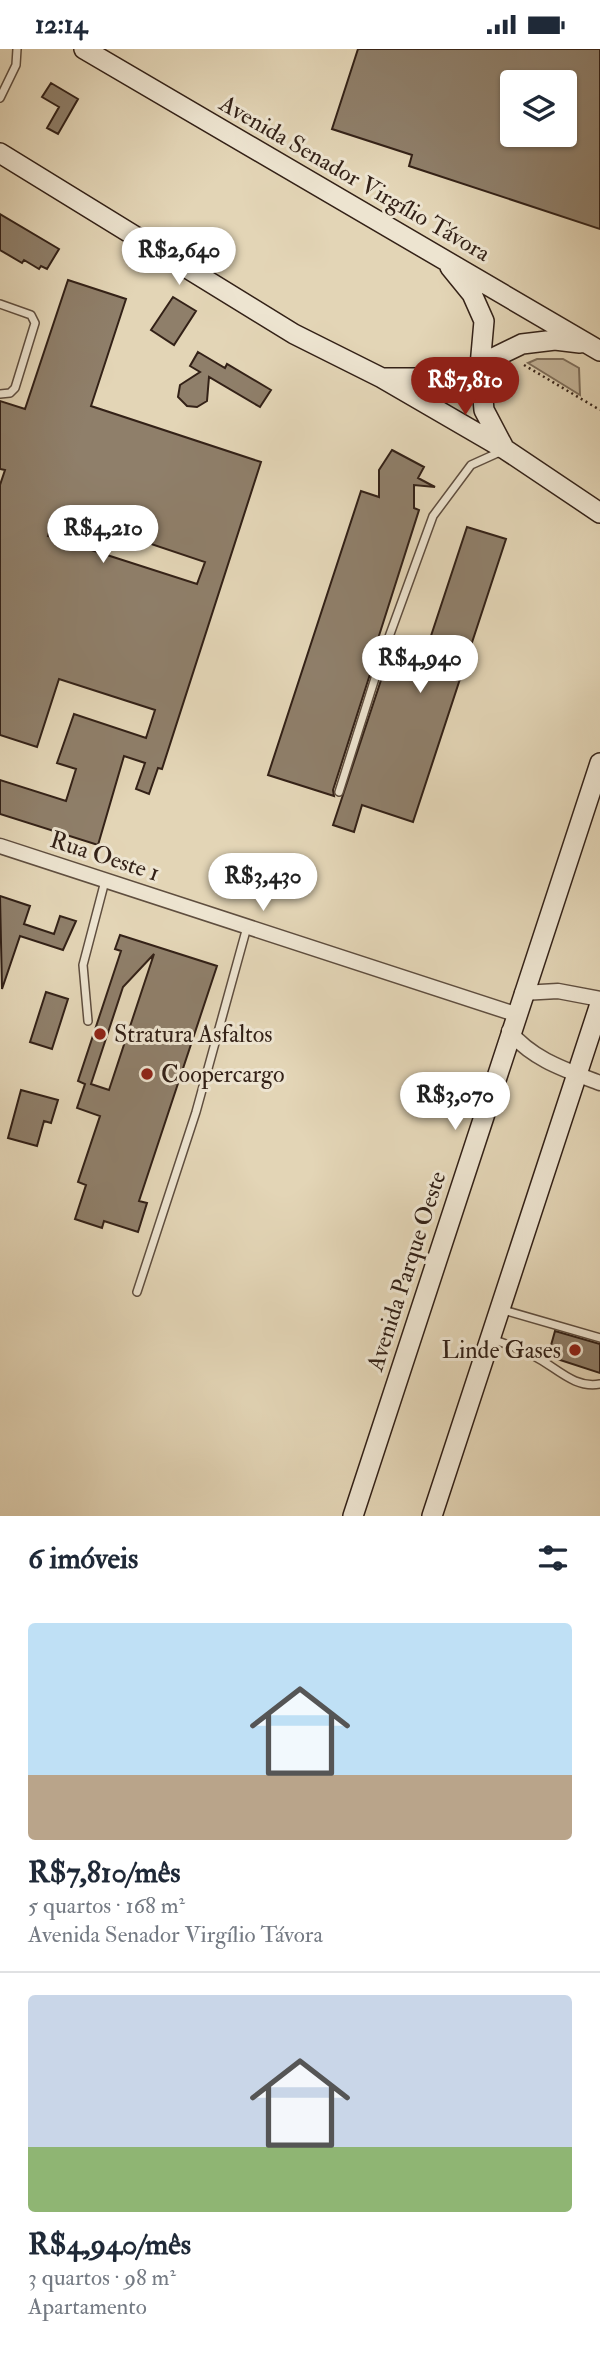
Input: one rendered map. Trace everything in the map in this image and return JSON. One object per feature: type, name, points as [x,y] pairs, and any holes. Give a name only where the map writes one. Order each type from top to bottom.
[{"type":"street","name":"Avenida Senador Virgílio Távora","points":[[84,49],[595,347]]},
{"type":"street","points":[[0,152],[294,334],[382,378],[506,450],[600,513]]},
{"type":"street","points":[[441,255],[472,294],[484,321],[480,366],[484,410],[506,450]]},
{"type":"street","points":[[382,378],[452,378],[522,344],[555,340],[595,347]]},
{"type":"street","name":"Avenida Parque Oeste","points":[[353,1516],[512,1023],[600,763]]},
{"type":"street","name":"Rua Oeste 1","points":[[0,846],[247,926],[512,1023]]},
{"type":"street","points":[[432,1516],[600,1001],[558,991],[522,993]]},
{"type":"street","points":[[512,1023],[531,1053],[600,1083]]},
{"type":"lane","points":[[0,98],[16,65],[17,49]]},
{"type":"lane","points":[[0,304],[31,315],[35,323],[15,388],[10,393],[0,394]]},
{"type":"lane","points":[[339,792],[391,631],[433,516],[471,465],[506,450]]},
{"type":"lane","points":[[88,1021],[83,965],[105,880]]},
{"type":"lane","points":[[137,1292],[196,1112],[247,926]]},
{"type":"lane","points":[[500,1309],[600,1338]]},
{"type":"lane","points":[[491,1339],[541,1359],[571,1380],[586,1385],[600,1384]]},
{"type":"path","points":[[524,365],[600,410]]},
{"type":"shaded area","points":[[537,359],[563,359],[579,368],[580,395],[528,363]]},
{"type":"building","points":[[358,49],[600,49],[600,229],[409,166],[412,155],[332,129]]},
{"type":"building","points":[[51,83],[78,99],[58,134],[47,128],[59,107],[42,97]]},
{"type":"building","points":[[0,214],[59,249],[47,269],[41,266],[39,269],[24,260],[22,263],[0,250]]},
{"type":"building","points":[[68,280],[126,299],[91,406],[261,462],[162,769],[158,768],[149,794],[136,789],[145,763],[124,756],[98,845],[0,814],[0,780],[66,801],[76,769],[57,763],[74,714],[146,738],[155,710],[59,679],[37,747],[0,735],[0,485],[5,470],[0,469],[0,401],[25,409]],"holes":[[[56,512],[205,562],[197,584],[48,536]]]},
{"type":"building","points":[[173,297],[196,311],[174,345],[151,330]]},
{"type":"building","points":[[198,352],[225,368],[227,364],[271,390],[260,407],[209,377],[207,401],[197,407],[187,406],[178,397],[180,385],[200,372],[190,366]]},
{"type":"building","points":[[392,450],[424,467],[418,478],[435,487],[414,485],[414,508],[419,510],[333,790],[334,796],[268,775],[361,491],[379,497],[379,470]]},
{"type":"building","points":[[467,527],[506,539],[413,822],[362,805],[354,832],[333,825],[392,647],[424,657]]},
{"type":"building","points":[[0,896],[30,906],[24,924],[54,934],[60,916],[76,921],[63,950],[20,936],[2,989]]},
{"type":"building","name":"Coopercargo","points":[[120,935],[217,966],[139,1201],[147,1203],[138,1232],[104,1221],[102,1228],[75,1219],[86,1185],[78,1182],[100,1116],[77,1108],[85,1084],[78,1081],[121,951],[115,949]],"holes":[[[154,954],[109,1090],[91,1084],[123,987]]]},
{"type":"building","name":"Stratura Asfaltos","points":[[46,992],[68,999],[52,1049],[30,1042]]},
{"type":"building","points":[[21,1090],[58,1100],[51,1123],[44,1121],[37,1146],[8,1138]]},
{"type":"building","name":"Linde Gases","points":[[555,1331],[600,1344],[600,1373],[548,1356]]},
{"type":"place","name":"Stratura Asfaltos","points":[[100,1034]]},
{"type":"place","name":"Coopercargo","points":[[147,1074]]},
{"type":"place","name":"Linde Gases","points":[[575,1350]]}]
